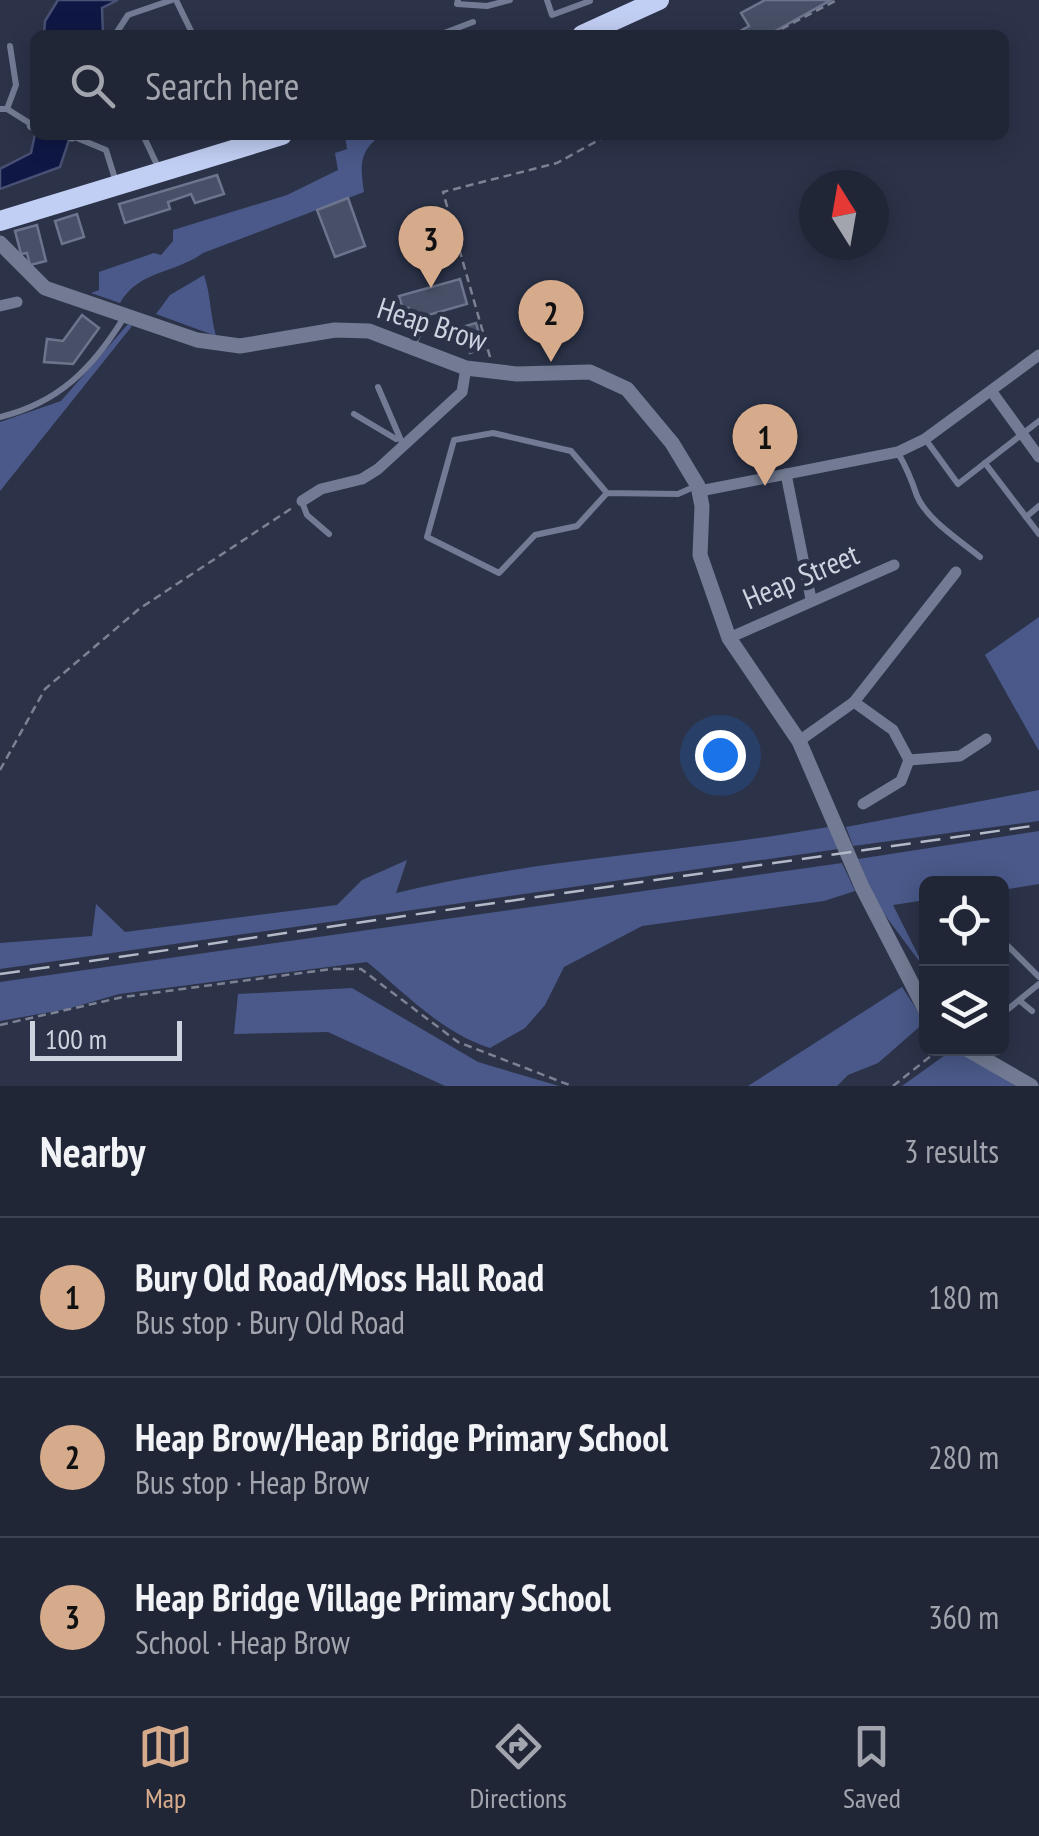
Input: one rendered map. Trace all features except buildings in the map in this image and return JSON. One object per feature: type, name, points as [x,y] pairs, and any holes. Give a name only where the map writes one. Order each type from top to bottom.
[{"type":"highway","points":[[592,30],[660,0]]},
{"type":"highway","points":[[0,221],[266,140]]},
{"type":"street","name":"Heap Brow","points":[[0,243],[21,269],[45,288],[213,343],[263,344],[353,330],[381,334],[466,368],[495,373],[579,371],[618,383],[646,408],[699,488]]},
{"type":"street","points":[[0,306],[16,302]]},
{"type":"street","points":[[919,996],[862,886],[798,740],[729,638],[700,555],[699,488],[898,452],[925,439],[1039,355]]},
{"type":"street","points":[[302,501],[330,486],[362,479],[462,392],[466,368]]},
{"type":"street","points":[[992,392],[1039,457]]},
{"type":"street","points":[[786,474],[811,599]]},
{"type":"street","name":"Heap Street","points":[[729,638],[894,565]]},
{"type":"street","points":[[798,740],[854,702],[956,572]]},
{"type":"street","points":[[854,702],[893,730],[909,760],[902,781],[862,804]]},
{"type":"street","points":[[909,760],[960,756],[986,739]]},
{"type":"street","points":[[979,1056],[1031,1086]]},
{"type":"lane","points":[[118,30],[128,15],[174,0],[182,4],[191,30]]},
{"type":"lane","points":[[458,0],[457,4],[487,6],[510,0]]},
{"type":"lane","points":[[547,0],[552,15],[590,1],[590,30]]},
{"type":"lane","points":[[452,30],[473,22]]},
{"type":"lane","points":[[10,46],[16,85],[4,109],[30,123]]},
{"type":"lane","points":[[83,140],[106,150],[118,188]]},
{"type":"lane","points":[[144,140],[161,174]]},
{"type":"lane","points":[[0,417],[30,410],[65,391],[126,314]]},
{"type":"lane","points":[[412,348],[422,328]]},
{"type":"lane","points":[[378,387],[401,443]]},
{"type":"lane","points":[[354,414],[401,443]]},
{"type":"lane","points":[[925,439],[958,484],[1039,421]]},
{"type":"lane","points":[[607,493],[577,526],[535,535],[499,573],[426,537],[454,440],[493,433],[571,452],[607,493],[678,494],[699,488]]},
{"type":"lane","points":[[898,452],[917,483],[917,495],[953,537],[980,557]]},
{"type":"lane","points":[[985,463],[1039,534]]},
{"type":"lane","points":[[302,501],[307,514],[330,534]]},
{"type":"lane","points":[[1026,516],[1039,506]]},
{"type":"lane","points":[[1009,947],[1039,980],[1009,1009]]},
{"type":"lane","points":[[1025,964],[1030,956]]},
{"type":"lane","points":[[1020,1001],[1032,1012]]},
{"type":"path","points":[[780,30],[837,0]]},
{"type":"path","points":[[495,373],[443,192],[556,163],[599,140]]},
{"type":"path","points":[[0,770],[46,689],[139,609],[302,501]]},
{"type":"path","points":[[0,1025],[124,997],[331,969],[360,969],[458,1042],[572,1086]]},
{"type":"path","points":[[894,1086],[932,1056]]},
{"type":"shaded area","points":[[58,0],[118,0],[102,8],[103,30],[44,30],[45,21]]},
{"type":"shaded area","points":[[34,140],[69,140],[60,167],[0,189],[0,169],[31,153]]},
{"type":"shaded area","points":[[346,140],[377,140],[363,159],[364,192],[147,278],[120,303],[91,293],[99,290],[99,272],[154,253],[161,255],[173,241],[173,230],[287,195],[338,170],[335,153],[347,149]]},
{"type":"shaded area","points":[[204,275],[216,336],[156,314],[170,295]]},
{"type":"shaded area","points":[[128,324],[132,326],[0,491],[0,422],[61,401]]},
{"type":"shaded area","points":[[1039,617],[1039,751],[985,655]]},
{"type":"shaded area","points":[[1039,790],[1039,821],[853,846],[846,827]]},
{"type":"shaded area","points":[[828,827],[838,849],[0,969],[0,943],[92,936],[96,904],[125,932],[337,905],[362,880],[407,860],[396,893],[503,872]]},
{"type":"shaded area","points":[[1039,831],[1039,884],[1009,889],[1009,876],[919,876],[919,901],[893,905],[919,961],[876,903],[858,859]]},
{"type":"shaded area","points":[[842,863],[855,891],[824,901],[642,926],[564,967],[545,1005],[525,1028],[490,1048],[440,1022],[367,962],[119,994],[67,1009],[0,1021],[0,982]]},
{"type":"shaded area","points":[[902,987],[919,1013],[919,1027],[878,1063],[848,1075],[837,1086],[748,1086]]},
{"type":"shaded area","points":[[352,988],[478,1062],[559,1086],[445,1086],[328,1032],[234,1034],[238,994]]},
{"type":"shaded area","points":[[944,1056],[966,1056],[1016,1086],[902,1086]]},
{"type":"railway","points":[[0,974],[1039,825]]},
{"type":"place","name":"Heap Bridge Village Primary School","points":[[431,288]]},
{"type":"place","name":"Heap Brow/Heap Bridge Primary School","points":[[551,362]]},
{"type":"place","name":"Bury Old Road/Moss Hall Road","points":[[765,486]]}]
